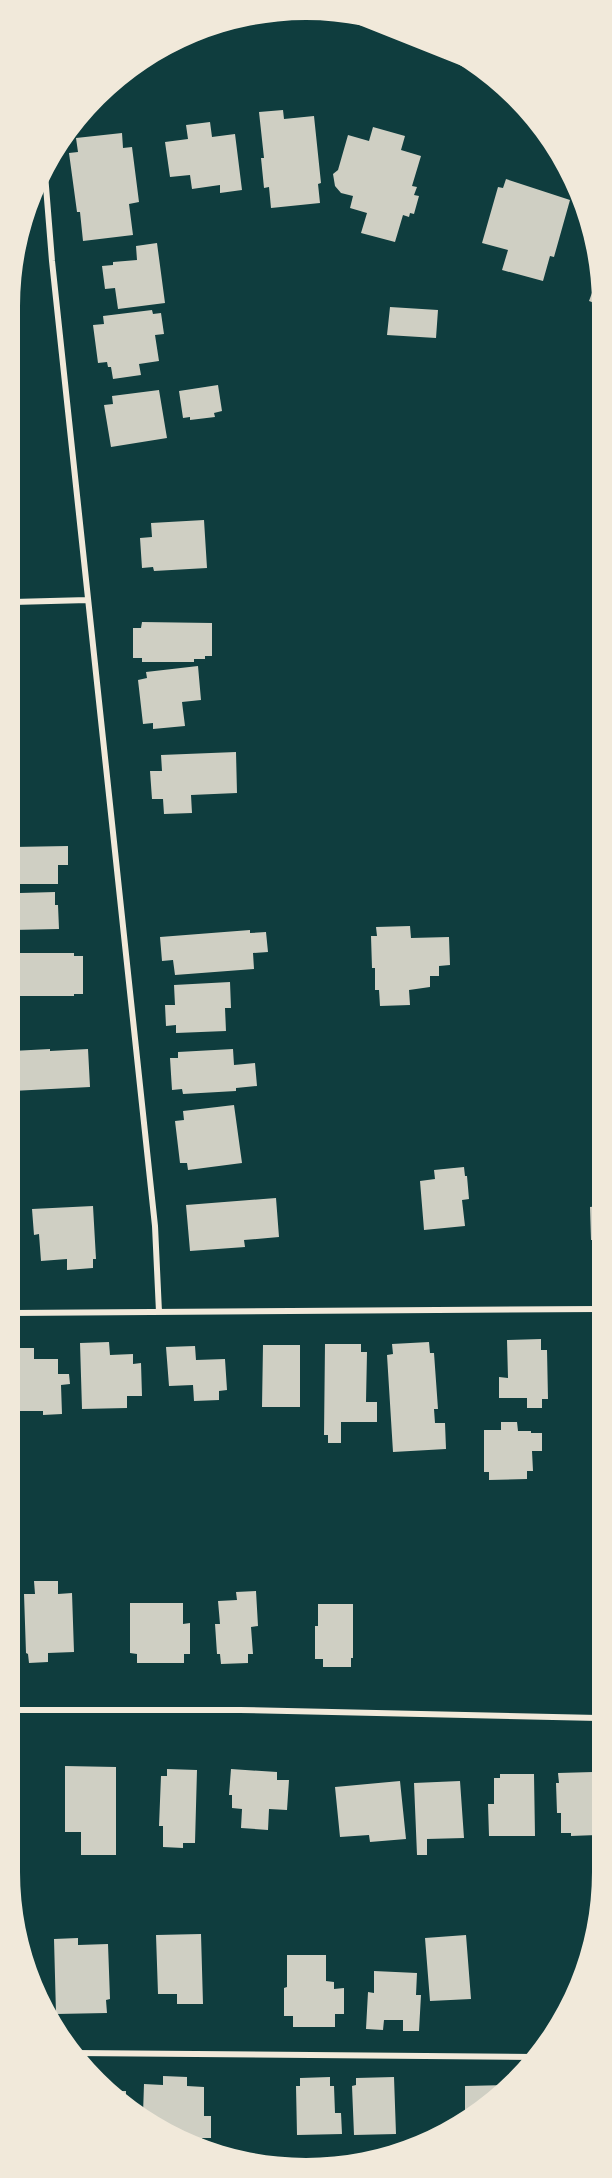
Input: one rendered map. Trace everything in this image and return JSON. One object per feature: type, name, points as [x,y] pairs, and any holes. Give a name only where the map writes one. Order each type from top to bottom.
[{"type":"street","points":[[46,186],[52,261],[155,1226],[159,1312]]},
{"type":"street","points":[[20,602],[88,600]]},
{"type":"street","points":[[20,1313],[592,1310]]},
{"type":"street","points":[[20,1710],[252,1710],[592,1718]]},
{"type":"street","points":[[85,2053],[524,2057]]},
{"type":"building","points":[[283,110],[284,119],[314,116],[321,183],[318,184],[320,203],[271,208],[269,187],[264,188],[261,158],[264,158],[259,112]]},
{"type":"building","points":[[210,122],[212,137],[235,134],[242,190],[220,193],[220,185],[192,189],[190,175],[170,177],[165,142],[188,139],[186,125]]},
{"type":"building","points":[[373,127],[405,136],[401,150],[421,156],[412,186],[417,187],[414,195],[419,196],[414,214],[410,213],[409,217],[403,215],[395,242],[361,233],[367,213],[350,208],[353,196],[341,193],[335,186],[333,174],[338,170],[348,135],[369,141]]},
{"type":"building","points":[[122,133],[123,148],[132,147],[139,202],[129,204],[133,235],[83,241],[69,153],[78,152],[76,138]]},
{"type":"building","points":[[506,179],[570,200],[554,257],[550,256],[543,281],[502,270],[508,250],[482,243],[498,187],[503,188]]},
{"type":"building","points":[[157,243],[165,303],[118,309],[115,288],[105,289],[102,266],[113,265],[113,262],[137,260],[136,246]]},
{"type":"building","points":[[390,307],[438,310],[436,338],[387,335]]},
{"type":"building","points":[[152,310],[153,314],[161,313],[164,334],[155,335],[159,361],[139,364],[141,375],[113,379],[111,367],[108,367],[107,362],[98,363],[93,325],[104,324],[103,316]]},
{"type":"building","points":[[218,385],[222,411],[214,413],[215,417],[190,420],[190,417],[183,418],[179,391]]},
{"type":"building","points":[[159,390],[167,438],[111,447],[104,405],[113,404],[112,396]]},
{"type":"building","points":[[204,520],[207,568],[154,571],[153,567],[142,568],[140,538],[152,537],[151,523]]},
{"type":"building","points":[[142,622],[212,623],[212,656],[205,656],[205,659],[194,659],[194,662],[142,662],[142,658],[133,658],[133,628],[141,628]]},
{"type":"building","points":[[198,666],[201,700],[182,702],[185,726],[153,729],[153,723],[143,724],[138,680],[147,678],[146,672]]},
{"type":"building","points":[[236,752],[237,793],[191,795],[192,813],[164,814],[163,799],[152,799],[150,771],[162,771],[161,755]]},
{"type":"building","points":[[68,846],[68,865],[58,865],[58,884],[20,884],[20,847]]},
{"type":"building","points":[[55,892],[59,929],[20,930],[20,893]]},
{"type":"building","points":[[410,926],[411,938],[449,937],[450,965],[439,966],[439,976],[430,976],[430,987],[409,990],[410,1005],[380,1006],[379,990],[375,990],[375,968],[372,968],[371,936],[377,936],[376,927]]},
{"type":"building","points":[[250,930],[250,933],[266,932],[268,952],[253,953],[254,969],[175,975],[173,960],[162,961],[160,937]]},
{"type":"building","points":[[20,953],[74,953],[74,956],[83,956],[83,994],[74,994],[74,996],[20,996]]},
{"type":"building","points":[[230,982],[231,1008],[225,1008],[226,1031],[176,1033],[176,1025],[166,1026],[165,1005],[175,1005],[174,985]]},
{"type":"building","points":[[88,1049],[90,1087],[20,1091],[20,1051]]},
{"type":"building","points":[[233,1049],[234,1065],[255,1063],[257,1086],[236,1088],[236,1091],[183,1094],[182,1089],[172,1090],[170,1058],[178,1058],[178,1052]]},
{"type":"building","points":[[234,1105],[242,1163],[188,1170],[187,1163],[180,1163],[175,1121],[184,1120],[183,1111]]},
{"type":"building","points":[[464,1167],[469,1199],[462,1200],[465,1226],[424,1230],[420,1181],[435,1179],[434,1170]]},
{"type":"building","points":[[276,1198],[279,1237],[244,1240],[245,1247],[190,1251],[186,1205]]},
{"type":"building","points":[[93,1206],[96,1259],[93,1259],[93,1268],[67,1270],[67,1259],[41,1261],[39,1234],[34,1235],[32,1209]]},
{"type":"building","points":[[590,1207],[592,1207],[592,1240],[591,1240]]},
{"type":"building","points":[[541,1339],[541,1350],[547,1350],[548,1399],[542,1399],[542,1408],[527,1408],[527,1398],[499,1398],[499,1377],[508,1378],[507,1340]]},
{"type":"building","points":[[109,1342],[110,1355],[133,1354],[133,1364],[141,1363],[142,1396],[127,1396],[127,1408],[82,1409],[80,1343]]},
{"type":"building","points":[[429,1342],[430,1353],[434,1353],[438,1409],[434,1409],[435,1423],[445,1423],[446,1449],[393,1452],[387,1355],[393,1354],[392,1344]]},
{"type":"building","points":[[325,1344],[361,1344],[361,1352],[367,1352],[366,1402],[377,1402],[377,1422],[341,1422],[341,1443],[328,1443],[328,1435],[324,1435]]},
{"type":"building","points":[[263,1345],[300,1345],[300,1407],[262,1407]]},
{"type":"building","points":[[195,1346],[196,1360],[225,1359],[227,1390],[219,1391],[219,1400],[194,1401],[193,1385],[169,1386],[166,1347]]},
{"type":"building","points":[[20,1348],[34,1348],[34,1359],[58,1359],[58,1374],[69,1374],[70,1384],[61,1385],[62,1414],[43,1415],[43,1411],[20,1411]]},
{"type":"building","points":[[501,1422],[517,1422],[518,1431],[542,1433],[542,1451],[532,1451],[533,1471],[527,1471],[527,1479],[489,1480],[489,1472],[484,1472],[484,1430],[501,1430]]},
{"type":"building","points":[[34,1581],[58,1581],[58,1594],[72,1593],[74,1652],[48,1653],[48,1662],[29,1663],[26,1653],[24,1594],[35,1594]]},
{"type":"building","points":[[256,1591],[258,1626],[251,1627],[253,1654],[248,1654],[248,1663],[221,1664],[220,1654],[217,1654],[215,1624],[220,1624],[218,1601],[237,1600],[236,1592]]},
{"type":"building","points":[[130,1603],[183,1603],[183,1624],[190,1623],[190,1654],[184,1654],[184,1663],[137,1663],[137,1654],[130,1653]]},
{"type":"building","points":[[318,1604],[353,1604],[351,1667],[323,1667],[323,1659],[315,1659]]},
{"type":"building","points":[[65,1766],[116,1767],[116,1855],[81,1855],[81,1832],[65,1832]]},
{"type":"building","points":[[167,1769],[197,1770],[195,1843],[183,1843],[183,1848],[163,1847],[163,1826],[159,1826],[161,1776],[167,1776]]},
{"type":"building","points":[[231,1769],[277,1772],[277,1780],[289,1780],[287,1810],[269,1809],[268,1830],[241,1828],[242,1809],[232,1808],[232,1795],[229,1795]]},
{"type":"building","points":[[592,1772],[592,1835],[571,1836],[571,1833],[561,1833],[561,1813],[557,1813],[558,1773]]},
{"type":"building","points":[[500,1774],[534,1774],[535,1836],[489,1836],[488,1804],[494,1804],[494,1778],[500,1778]]},
{"type":"building","points":[[400,1781],[406,1839],[370,1842],[369,1835],[340,1837],[335,1787]]},
{"type":"building","points":[[460,1781],[464,1838],[427,1839],[427,1855],[417,1855],[414,1783]]},
{"type":"building","points":[[201,1934],[203,2004],[177,2004],[177,1994],[158,1994],[156,1935]]},
{"type":"building","points":[[466,1935],[471,1999],[430,2001],[425,1938]]},
{"type":"building","points":[[78,1938],[78,1945],[108,1944],[110,1999],[106,2000],[107,2013],[57,2014],[54,1939]]},
{"type":"building","points":[[287,1955],[326,1955],[326,1981],[334,1982],[334,1989],[344,1988],[344,2014],[335,2014],[335,2027],[293,2027],[293,2016],[284,2016]]},
{"type":"building","points":[[374,1971],[417,1973],[416,1995],[421,1995],[419,2031],[403,2031],[403,2020],[384,2020],[383,2030],[366,2029],[368,1992],[374,1993]]},
{"type":"building","points":[[163,2076],[187,2077],[187,2086],[204,2087],[204,2116],[211,2116],[211,2138],[196,2137],[143,2107],[144,2084],[163,2085]]},
{"type":"building","points":[[330,2077],[330,2086],[334,2086],[335,2113],[341,2113],[342,2134],[297,2135],[296,2086],[300,2086],[300,2078]]},
{"type":"building","points":[[394,2077],[396,2134],[354,2135],[352,2086],[356,2085],[356,2078]]},
{"type":"building","points":[[497,2085],[465,2110],[465,2086]]}]
